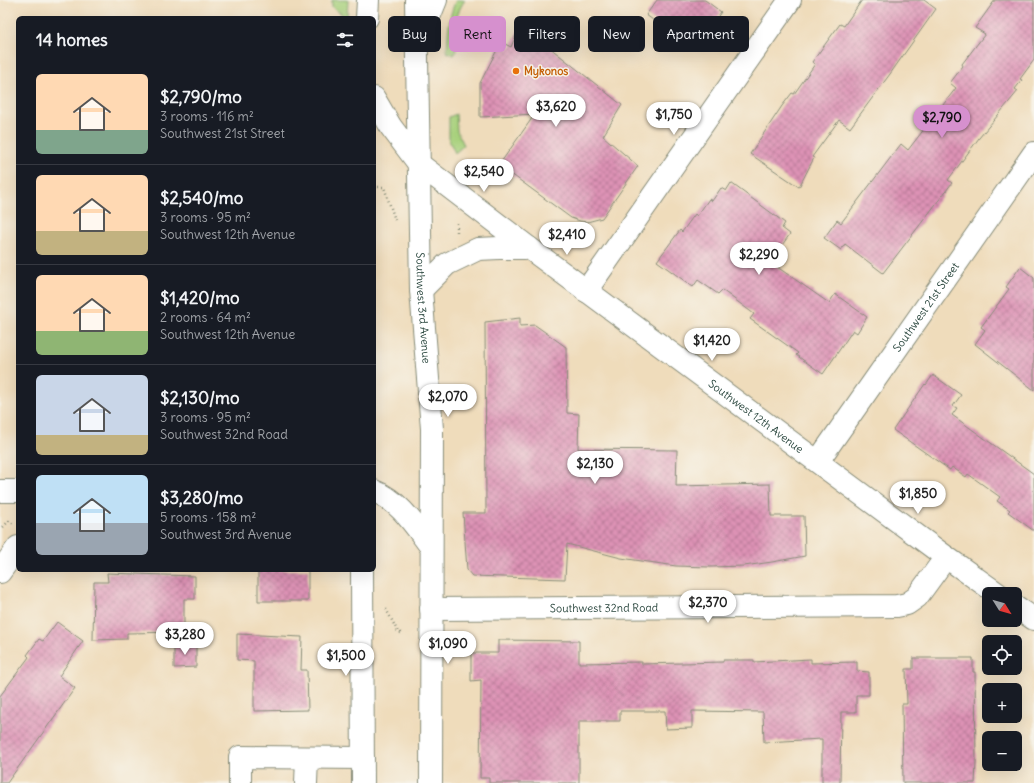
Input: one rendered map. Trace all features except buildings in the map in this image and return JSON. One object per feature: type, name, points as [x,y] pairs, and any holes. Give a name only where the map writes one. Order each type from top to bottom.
[{"type":"main road","name":"Southwest 3rd Avenue","points":[[416,0],[417,16]]},
{"type":"main road","points":[[430,16],[436,0]]},
{"type":"main road","points":[[586,290],[790,0]]},
{"type":"main road","name":"Southwest 3rd Avenue","points":[[418,52],[421,290],[432,429],[431,783]]},
{"type":"main road","name":"Southwest 12th Avenue","points":[[376,102],[391,128],[419,164],[529,248],[988,587]]},
{"type":"main road","name":"Southwest 21st Street","points":[[818,461],[1034,154]]},
{"type":"main road","points":[[421,290],[447,264],[478,249],[529,248]]},
{"type":"main road","points":[[0,491],[16,491]]},
{"type":"main road","points":[[376,492],[383,494],[403,511],[431,547]]},
{"type":"main road","points":[[0,572],[16,550]]},
{"type":"main road","name":"Southwest 32nd Road","points":[[431,609],[897,606],[907,604],[917,597],[946,557]]},
{"type":"main road","points":[[362,572],[363,783]]},
{"type":"main road","points":[[1022,611],[1034,619]]},
{"type":"main road","points":[[240,783],[240,757],[363,758]]},
{"type":"main road","points":[[306,783],[307,758]]},
{"type":"path","points":[[378,187],[384,187],[396,222]]},
{"type":"path","points":[[385,606],[398,632],[401,633]]},
{"type":"green space","points":[[332,0],[348,0],[347,16],[343,16],[332,7]]},
{"type":"green space","points":[[456,0],[465,0],[457,16],[451,16]]},
{"type":"green space","points":[[449,29],[449,52],[455,52],[453,55],[447,52]]},
{"type":"green space","points":[[456,114],[457,131],[464,145],[455,153],[449,140],[449,117]]},
{"type":"place","name":"Mykonos","points":[[516,71]]}]
